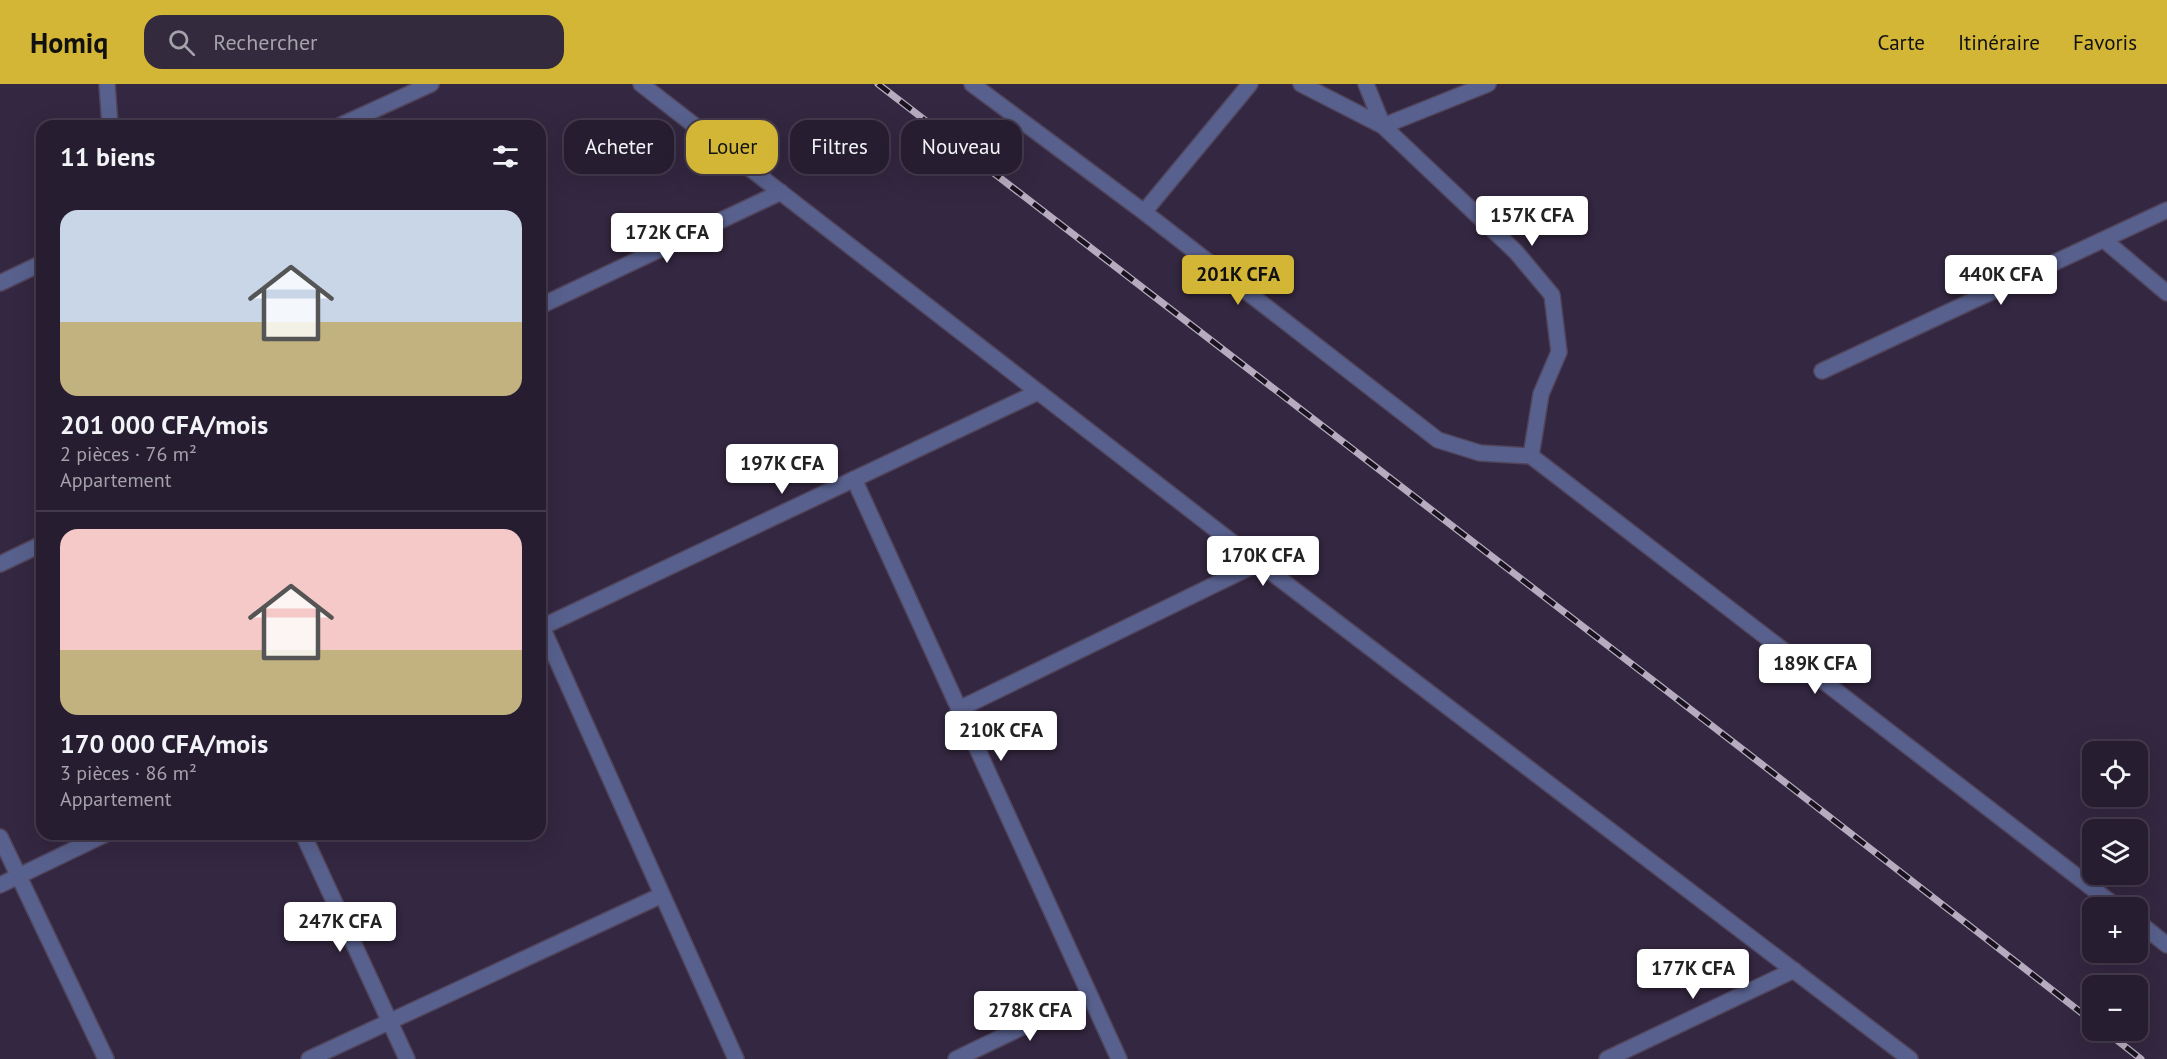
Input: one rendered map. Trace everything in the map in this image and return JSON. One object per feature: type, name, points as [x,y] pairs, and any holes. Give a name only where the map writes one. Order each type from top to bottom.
[{"type":"street","points":[[106,84],[110,120]]},
{"type":"street","points":[[352,120],[431,84]]},
{"type":"street","points":[[641,84],[1259,563],[1910,1059]]},
{"type":"street","points":[[972,84],[1144,212],[1437,440],[1480,453],[1531,456],[2104,897]]},
{"type":"street","points":[[1144,212],[1250,84]]},
{"type":"street","points":[[1301,84],[1383,126],[1516,252],[1552,295],[1559,352],[1541,394],[1531,456]]},
{"type":"street","points":[[1365,84],[1383,126]]},
{"type":"street","points":[[1383,126],[1488,84]]},
{"type":"street","points":[[546,303],[781,192]]},
{"type":"street","points":[[1822,371],[2167,210]]},
{"type":"street","points":[[2104,240],[2167,293]]},
{"type":"street","points":[[0,283],[36,266]]},
{"type":"street","points":[[546,626],[1038,392]]},
{"type":"street","points":[[854,479],[1119,1059]]},
{"type":"street","points":[[0,564],[36,547]]},
{"type":"street","points":[[958,709],[1259,563]]},
{"type":"street","points":[[546,639],[736,1059]]},
{"type":"street","points":[[0,837],[106,1059]]},
{"type":"street","points":[[0,885],[93,840]]},
{"type":"street","points":[[306,840],[407,1059]]},
{"type":"street","points":[[309,1059],[662,896]]},
{"type":"street","points":[[2148,930],[2167,945]]},
{"type":"street","points":[[1607,1059],[1794,970]]},
{"type":"street","points":[[956,1059],[1089,995]]},
{"type":"railway","points":[[878,84],[2082,1013]]},
{"type":"railway","points":[[2118,1041],[2141,1059]]}]
